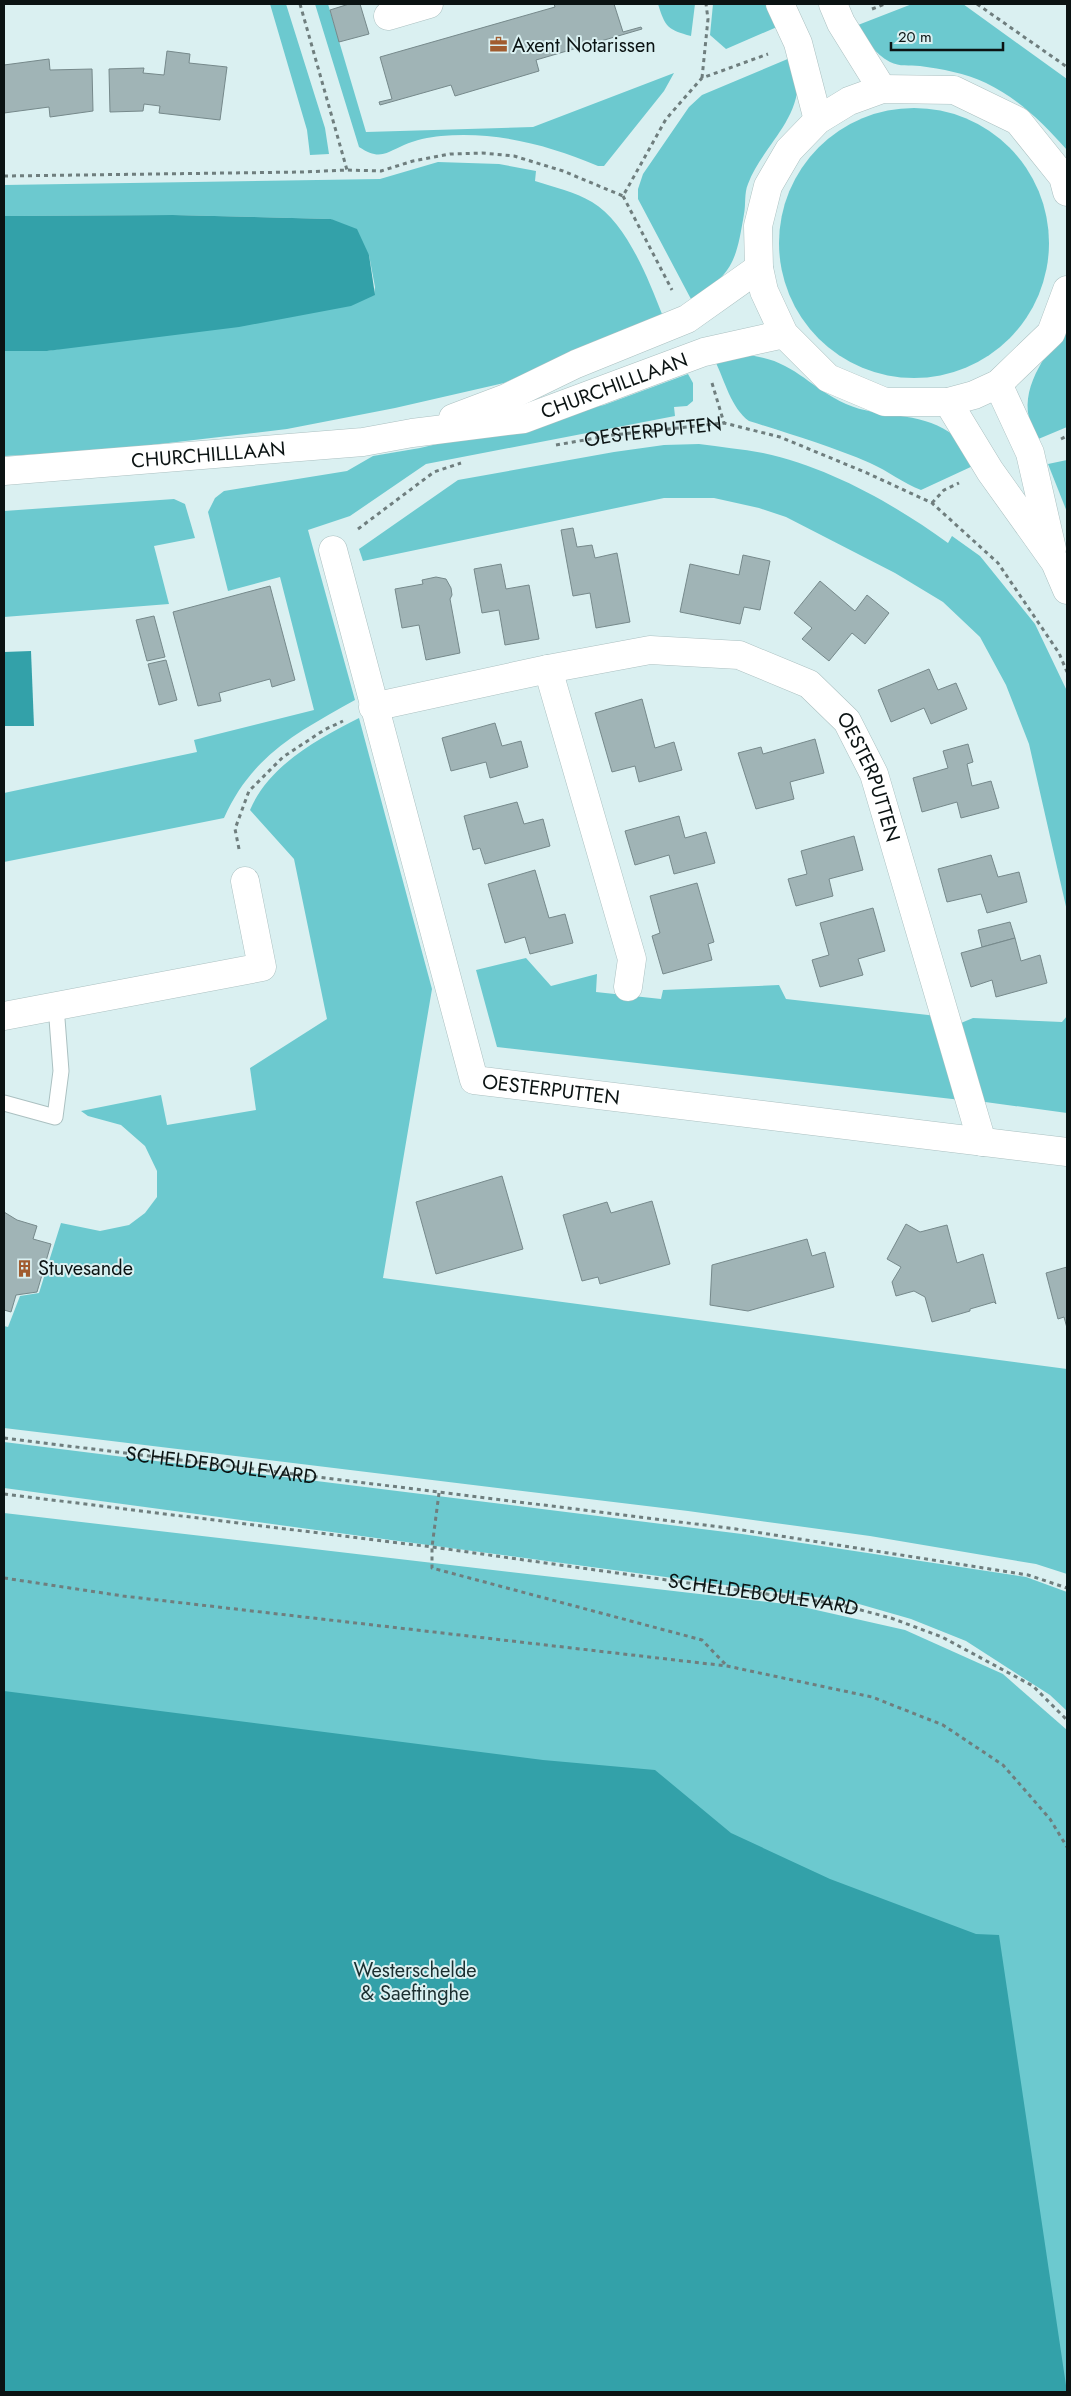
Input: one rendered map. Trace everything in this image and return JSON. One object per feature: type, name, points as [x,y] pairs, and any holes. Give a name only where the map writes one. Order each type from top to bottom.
[{"type":"street","points":[[388,16],[429,4]]},
{"type":"street","points":[[780,4],[798,42],[818,120]]},
{"type":"street","points":[[833,4],[840,22],[882,89]]},
{"type":"street","points":[[1066,182],[1018,121],[954,90],[882,89],[848,101],[818,120],[789,150],[768,186],[758,226],[758,268],[764,291],[784,334],[828,378],[886,402],[948,402],[974,395],[998,384],[1052,332],[1067,290]]},
{"type":"street","name":"CHURCHILLLAAN","points":[[412,433],[506,398],[576,364],[687,319],[758,268]]},
{"type":"street","name":"CHURCHILLLAAN","points":[[4,471],[345,443],[524,419],[704,352],[784,334]]},
{"type":"street","points":[[998,384],[1030,453],[1055,562],[1067,590]]},
{"type":"street","points":[[948,402],[990,471],[1055,562]]},
{"type":"street","name":"OESTERPUTTEN","points":[[332,550],[474,1080],[1067,1152]]},
{"type":"street","name":"OESTERPUTTEN","points":[[373,707],[548,669],[650,650],[739,655],[809,684],[847,722],[874,774],[982,1142]]},
{"type":"street","points":[[548,669],[632,959],[628,987]]},
{"type":"street","points":[[4,1016],[262,967],[245,881]]},
{"type":"lane","points":[[4,1103],[54,1117],[61,1071],[56,1006]]},
{"type":"path","points":[[300,4],[347,170]]},
{"type":"path","points":[[702,78],[708,19],[706,4]]},
{"type":"path","points":[[977,4],[1067,67]]},
{"type":"path","points":[[4,176],[381,171],[413,161],[450,154],[482,153],[514,156],[564,171],[622,196],[666,119],[702,78],[798,42]]},
{"type":"path","name":"OESTERPUTTEN","points":[[549,446],[613,435],[724,423],[780,437],[867,472],[932,503],[998,563],[1059,653],[1067,672]]},
{"type":"path","points":[[332,550],[434,472],[466,461]]},
{"type":"path","points":[[245,881],[235,829],[249,791],[283,757],[324,730],[373,707]]},
{"type":"path","name":"SCHELDEBOULEVARD","points":[[4,1438],[736,1530],[956,1562],[1028,1575],[1067,1588]]},
{"type":"path","points":[[439,1493],[432,1547],[432,1568],[702,1640],[727,1666]]},
{"type":"path","name":"SCHELDEBOULEVARD","points":[[4,1494],[432,1547],[838,1604],[891,1618],[942,1637],[1034,1686],[1067,1720]]},
{"type":"path","points":[[4,1578],[133,1598],[727,1666],[872,1697],[943,1725],[1003,1765],[1050,1819],[1067,1847]]},
{"type":"green space","points":[[270,4],[286,4],[325,128],[329,154],[310,155],[307,130]]},
{"type":"green space","points":[[315,4],[328,4],[366,132],[533,127],[674,73],[664,91],[604,166],[598,166],[579,158],[521,141],[482,136],[461,135],[427,138],[408,143],[386,153],[377,154],[359,147]]},
{"type":"green space","points":[[658,4],[695,4],[691,36],[677,32],[668,26]]},
{"type":"green space","points":[[713,4],[767,4],[777,27],[726,49],[710,35]]},
{"type":"green space","points":[[912,4],[963,4],[1067,79],[1067,150],[1030,112],[998,89],[970,77],[945,70],[897,65],[875,51],[858,25]]},
{"type":"green space","points":[[790,58],[798,80],[796,97],[792,111],[761,159],[748,184],[745,210],[735,255],[724,274],[692,301],[638,199],[638,189],[643,174],[689,107],[702,95]]},
{"type":"green space","points":[[914,108],[953,114],[977,124],[989,131],[1009,148],[1026,168],[1033,180],[1043,204],[1049,243],[1043,282],[1033,306],[1026,318],[1009,338],[989,355],[977,362],[953,372],[914,378],[875,372],[851,362],[839,355],[819,338],[802,318],[795,306],[785,282],[779,243],[785,204],[795,180],[802,168],[819,148],[839,131],[851,124],[875,114]]},
{"type":"green space","points":[[438,162],[499,164],[536,171],[535,181],[572,193],[592,202],[604,211],[625,237],[643,268],[662,314],[504,383],[395,408],[287,429],[100,451],[4,456],[4,351],[47,351],[374,295],[375,287],[369,255],[331,219],[173,215],[4,216],[4,185],[380,179]]},
{"type":"green space","points":[[1067,323],[1067,427],[1036,440],[1029,418],[1029,392],[1045,356]]},
{"type":"green space","points":[[744,355],[775,361],[832,397],[859,409],[912,418],[937,425],[957,439],[975,465],[921,490],[877,466],[855,457],[749,421],[733,402],[715,361]]},
{"type":"green space","points":[[688,374],[693,383],[693,401],[687,406],[674,407],[675,416],[426,464],[350,516],[308,530],[355,700],[314,723],[279,747],[263,761],[248,777],[235,796],[224,818],[4,862],[4,793],[197,752],[194,740],[314,710],[280,577],[228,591],[208,512],[215,498],[224,491],[347,471],[373,456],[420,448],[604,405]]},
{"type":"green space","points":[[699,444],[763,453],[812,467],[883,501],[906,514],[948,543],[952,536],[980,556],[1035,624],[1067,691],[1067,911],[1029,744],[1006,685],[980,637],[943,602],[895,573],[786,517],[759,508],[714,498],[664,498],[363,561],[359,549],[458,480],[614,452],[664,445]]},
{"type":"green space","points":[[1067,460],[1067,512],[1048,464]]},
{"type":"green space","points":[[174,499],[185,504],[195,538],[154,546],[169,604],[4,617],[4,511]]},
{"type":"green space","points":[[359,718],[432,989],[383,1278],[1067,1369],[1067,1574],[1036,1564],[870,1536],[688,1511],[4,1428],[4,1326],[8,1327],[20,1296],[39,1293],[61,1223],[100,1231],[129,1225],[145,1213],[157,1197],[157,1171],[145,1146],[121,1125],[88,1116],[81,1111],[161,1095],[167,1125],[256,1110],[250,1068],[327,1019],[294,859],[250,810],[258,794],[269,780],[296,755],[327,735]]},
{"type":"green space","points":[[526,958],[551,986],[597,974],[596,992],[661,999],[663,990],[779,985],[786,999],[937,1016],[961,1100],[497,1047],[476,970]]},
{"type":"green space","points":[[1067,1016],[1067,1113],[978,1101],[961,1023],[973,1018],[1062,1022]]},
{"type":"green space","points":[[4,1442],[742,1534],[1026,1577],[1067,1592],[1067,1711],[1050,1695],[966,1641],[911,1619],[852,1602],[4,1488]]},
{"type":"green space","name":"Westerschelde & Saeftinghe","points":[[4,1513],[794,1605],[905,1630],[1003,1674],[1067,1730],[1067,2392],[4,2392]]},
{"type":"shaded area","points":[[173,215],[331,219],[357,229],[369,255],[375,295],[351,306],[239,327],[47,351],[4,351],[4,216]]},
{"type":"shaded area","points":[[31,651],[34,726],[4,726],[4,652]]},
{"type":"shaded area","name":"Westerschelde & Saeftinghe","points":[[4,1691],[543,1760],[655,1770],[731,1833],[830,1879],[976,1934],[999,1935],[1067,2392],[4,2392]]},
{"type":"building","points":[[349,4],[360,4],[369,34],[339,42],[330,10]]},
{"type":"building","points":[[554,4],[614,4],[623,32],[641,27],[642,29],[536,60],[539,71],[455,96],[451,85],[380,105],[379,102],[392,99],[380,57],[555,7]]},
{"type":"building","points":[[167,51],[190,54],[189,63],[227,67],[220,120],[159,113],[160,106],[144,104],[143,111],[110,112],[109,69],[144,68],[143,73],[164,75]]},
{"type":"building","points":[[49,59],[50,70],[92,69],[93,111],[50,117],[49,107],[4,113],[4,65]]},
{"type":"building","points":[[573,528],[577,547],[592,545],[595,558],[617,553],[630,622],[596,628],[590,593],[573,596],[561,530]]},
{"type":"building","points":[[743,555],[770,561],[760,610],[744,607],[740,624],[680,612],[690,564],[739,575]]},
{"type":"building","points":[[501,564],[506,589],[529,585],[539,639],[505,645],[499,610],[482,613],[474,569]]},
{"type":"building","points":[[436,577],[446,579],[451,588],[452,595],[450,599],[460,653],[426,660],[419,625],[402,628],[395,589],[423,584],[422,580]]},
{"type":"building","points":[[820,581],[855,611],[867,595],[889,613],[865,644],[852,633],[829,661],[802,639],[812,628],[794,613]]},
{"type":"building","points":[[270,586],[295,680],[272,687],[270,679],[219,693],[221,701],[198,706],[173,612]]},
{"type":"building","points":[[154,616],[165,657],[147,661],[136,620]]},
{"type":"building","points":[[166,660],[177,700],[159,705],[148,664]]},
{"type":"building","points":[[929,669],[938,690],[956,683],[967,709],[931,724],[924,708],[891,722],[878,690]]},
{"type":"building","points":[[642,699],[655,748],[674,742],[682,770],[639,782],[635,766],[612,772],[595,713]]},
{"type":"building","points":[[495,723],[502,746],[521,741],[528,767],[490,778],[486,762],[451,771],[442,738]]},
{"type":"building","points":[[815,739],[824,773],[790,782],[794,799],[756,809],[738,753],[761,747],[763,754]]},
{"type":"building","points":[[968,744],[973,762],[967,764],[972,786],[991,781],[999,808],[961,818],[957,802],[922,812],[913,778],[948,768],[943,751]]},
{"type":"building","points":[[517,802],[524,824],[543,819],[550,846],[485,864],[480,848],[473,850],[464,816]]},
{"type":"building","points":[[679,816],[685,838],[706,832],[715,863],[674,874],[669,855],[635,865],[625,831]]},
{"type":"building","points":[[854,836],[863,870],[829,879],[833,896],[796,906],[788,879],[807,874],[801,851]]},
{"type":"building","points":[[991,855],[998,877],[1019,872],[1027,902],[987,913],[981,894],[947,902],[938,869]]},
{"type":"building","points":[[535,870],[549,918],[565,914],[573,943],[530,954],[525,937],[505,943],[488,884]]},
{"type":"building","points":[[697,883],[714,942],[708,944],[712,960],[663,974],[652,936],[660,933],[650,896]]},
{"type":"building","points":[[873,908],[885,951],[858,959],[863,975],[820,987],[812,960],[829,955],[820,923]]},
{"type":"building","points":[[1010,922],[1015,938],[982,947],[978,930]]},
{"type":"building","points":[[1015,938],[1021,961],[1040,955],[1047,983],[996,997],[992,980],[971,987],[961,953]]},
{"type":"building","points":[[502,1176],[523,1249],[436,1274],[416,1202]]},
{"type":"building","points":[[652,1201],[670,1264],[600,1284],[598,1277],[582,1281],[563,1215],[607,1202],[611,1213]]},
{"type":"building","name":"Stuvesande","points":[[4,1212],[17,1220],[37,1226],[33,1239],[51,1244],[37,1292],[16,1295],[11,1312],[4,1310]]},
{"type":"building","points":[[906,1224],[920,1232],[947,1225],[957,1263],[983,1254],[996,1304],[994,1302],[932,1322],[925,1297],[914,1291],[896,1296],[892,1282],[901,1267],[887,1259]]},
{"type":"building","points":[[807,1239],[812,1256],[825,1252],[834,1287],[748,1311],[710,1305],[712,1265]]},
{"type":"building","points":[[1067,1267],[1067,1328],[1064,1317],[1058,1319],[1046,1273]]},
{"type":"place","name":"Axent Notarissen","points":[[498,45]]},
{"type":"place","name":"Stuvesande","points":[[24,1268]]}]
